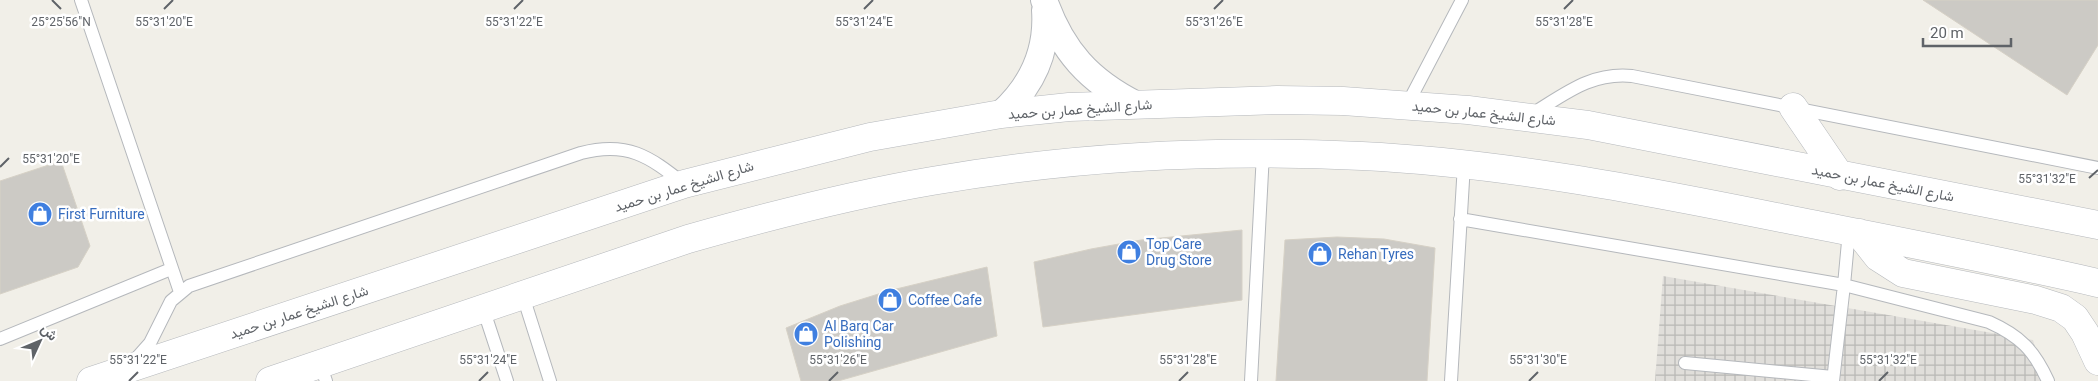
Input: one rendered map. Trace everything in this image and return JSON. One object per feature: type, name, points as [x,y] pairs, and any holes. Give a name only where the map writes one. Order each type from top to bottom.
[{"type":"street","points":[[1044,1],[1053,24],[1079,64],[1096,80],[1116,94],[1137,105]]},
{"type":"street","points":[[1001,114],[1016,100],[1029,83],[1038,64],[1045,37],[1044,1]]},
{"type":"street","name":"شارع الشيخ عمار بن حميد","points":[[91,381],[684,184],[870,137],[1001,114],[1069,108],[1277,100],[1342,101],[1407,105],[1528,117],[1588,125],[1840,176],[2034,211],[2098,225]]},
{"type":"street","points":[[1793,107],[1840,176]]},
{"type":"street","points":[[270,381],[323,372],[483,308],[688,240],[779,214],[880,191],[989,172],[1153,156],[1263,153],[1364,156],[1533,172],[1630,188],[1854,232],[2098,283]]},
{"type":"street","points":[[1854,232],[1878,257],[1903,273],[2036,300],[2061,308],[2075,318],[2085,333],[2098,361]]},
{"type":"lane","points":[[81,0],[180,292]]},
{"type":"lane","points":[[1407,105],[1462,0]]},
{"type":"lane","points":[[1528,117],[1593,79],[1618,74],[2098,168]]},
{"type":"lane","points":[[127,369],[150,343],[165,311],[180,292],[200,281],[597,149],[613,147],[629,150],[644,156],[659,164],[684,184]]},
{"type":"lane","points":[[1250,381],[1263,153]]},
{"type":"lane","points":[[1451,381],[1464,164]]},
{"type":"lane","points":[[1460,219],[1844,285],[1989,322],[2002,328],[2026,345],[2040,363],[2048,381]]},
{"type":"lane","points":[[1686,363],[1833,379],[1844,285],[1854,232]]},
{"type":"lane","points":[[0,339],[171,269]]},
{"type":"lane","points":[[523,296],[550,381]]},
{"type":"lane","points":[[483,308],[507,381]]},
{"type":"shaded area","points":[[1663,276],[2033,340],[2044,381],[1655,381]]},
{"type":"building","points":[[1923,0],[2098,0],[2098,45],[2067,95]]},
{"type":"building","name":"First Furniture","points":[[61,161],[90,246],[78,267],[0,294],[0,181]]},
{"type":"building","points":[[1242,230],[1242,300],[1043,327],[1034,262],[1141,240]]},
{"type":"building","points":[[1337,237],[1384,239],[1435,248],[1427,381],[1276,381],[1285,240]]},
{"type":"building","points":[[987,267],[997,336],[838,381],[801,381],[786,328],[840,306],[888,291]]},
{"type":"place","name":"First Furniture","points":[[40,214]]},
{"type":"place","name":"Top Care Drug Store","points":[[1129,252]]},
{"type":"place","name":"Rehan Tyres","points":[[1320,254]]},
{"type":"place","name":"Coffee Cafe","points":[[890,300]]},
{"type":"place","name":"Al Barq Car Polishing","points":[[806,334]]}]
